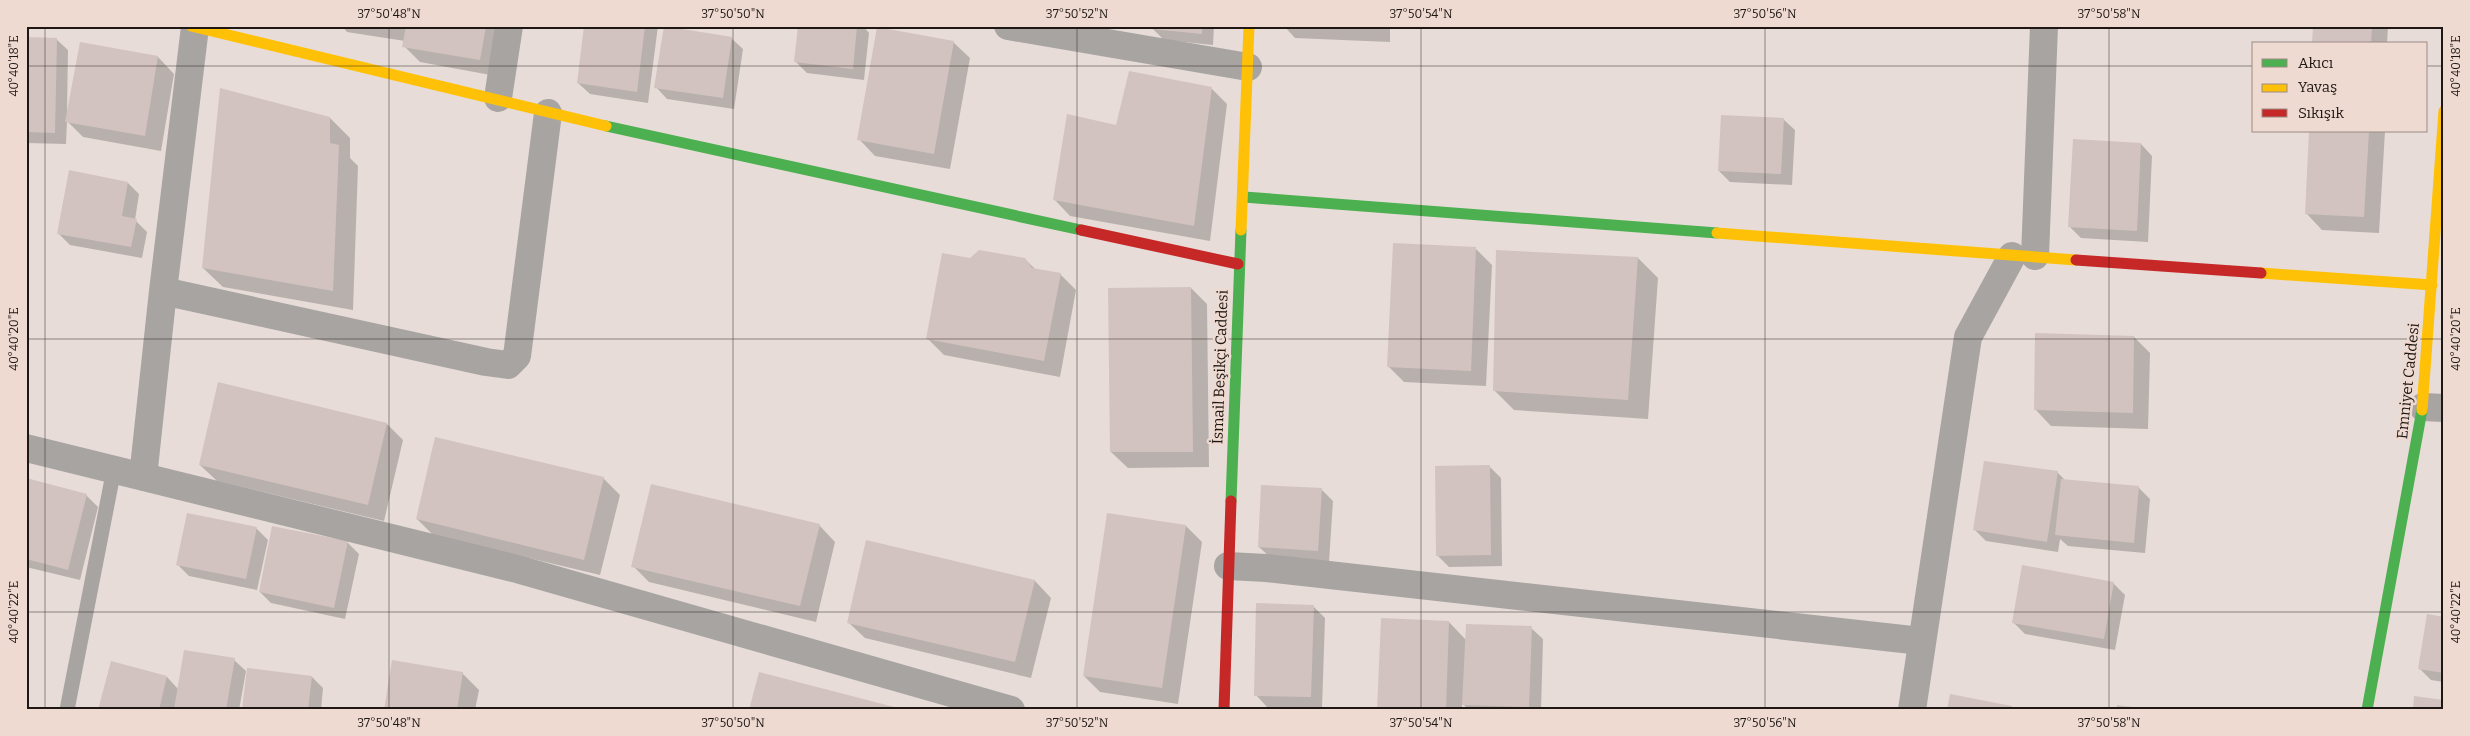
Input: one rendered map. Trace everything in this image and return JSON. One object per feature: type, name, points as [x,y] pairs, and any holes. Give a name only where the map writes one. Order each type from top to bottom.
[{"type":"street","points":[[498,98],[509,26]]},
{"type":"street","points":[[1008,26],[1248,67]]},
{"type":"street","name":"İsmail Beşikçi Caddesi","points":[[1224,710],[1238,264],[1244,197],[1249,26]]},
{"type":"street","points":[[1912,710],[1968,337],[2024,256],[2044,26]]},
{"type":"street","points":[[143,477],[162,291],[193,27],[498,98],[548,113],[1238,264]]},
{"type":"street","name":"Emniyet Caddesi","points":[[2367,710],[2433,408],[2432,285],[2444,111]]},
{"type":"street","points":[[162,291],[476,360],[508,365],[517,356],[548,113]]},
{"type":"street","points":[[1244,197],[2432,285]]},
{"type":"street","points":[[26,448],[517,569],[1011,710]]},
{"type":"street","points":[[1228,566],[1266,568],[1921,641]]},
{"type":"lane","points":[[67,710],[114,469]]},
{"type":"building","points":[[406,26],[486,26],[480,60],[402,47]]},
{"type":"building","points":[[584,26],[645,26],[637,92],[577,83]]},
{"type":"building","points":[[664,26],[732,37],[723,98],[654,88]]},
{"type":"building","points":[[798,26],[857,26],[853,69],[794,62]]},
{"type":"building","points":[[1152,26],[1202,26],[1202,34],[1152,29]]},
{"type":"building","points":[[2313,26],[2372,26],[2371,42],[2312,42]]},
{"type":"building","points":[[877,27],[954,41],[934,154],[857,140]]},
{"type":"building","points":[[26,37],[57,38],[55,133],[26,132]]},
{"type":"building","points":[[80,42],[158,56],[145,136],[65,122]]},
{"type":"building","points":[[1129,71],[1212,87],[1194,226],[1053,200],[1067,114],[1116,125]]},
{"type":"building","points":[[220,88],[330,117],[330,143],[339,145],[333,291],[202,268]]},
{"type":"building","points":[[1721,115],[1784,118],[1781,174],[1718,171]]},
{"type":"building","points":[[2309,132],[2369,132],[2364,217],[2305,214]]},
{"type":"building","points":[[2073,139],[2141,143],[2137,231],[2068,227]]},
{"type":"building","points":[[69,170],[128,182],[122,216],[137,219],[131,247],[57,234]]},
{"type":"building","points":[[1393,243],[1476,247],[1471,371],[1387,367]]},
{"type":"building","points":[[979,250],[1025,258],[1032,268],[1061,273],[1044,361],[926,339],[942,253],[970,258]]},
{"type":"building","points":[[1496,250],[1638,257],[1628,400],[1493,391]]},
{"type":"building","points":[[1191,287],[1193,452],[1110,452],[1108,288]]},
{"type":"building","points":[[2035,333],[2134,336],[2133,413],[2034,410]]},
{"type":"building","points":[[218,382],[387,423],[368,505],[199,465]]},
{"type":"building","points":[[435,437],[604,477],[584,560],[416,519]]},
{"type":"building","points":[[1984,461],[2058,471],[2047,542],[1973,530]]},
{"type":"building","points":[[1490,465],[1491,555],[1436,556],[1435,466]]},
{"type":"building","points":[[26,478],[87,494],[68,570],[26,559]]},
{"type":"building","points":[[2061,479],[2139,486],[2134,543],[2055,535]]},
{"type":"building","points":[[651,484],[820,524],[800,606],[631,567]]},
{"type":"building","points":[[1261,485],[1322,488],[1318,551],[1258,547]]},
{"type":"building","points":[[187,513],[257,527],[246,579],[176,565]]},
{"type":"building","points":[[1107,513],[1186,525],[1162,688],[1083,676]]},
{"type":"building","points":[[272,526],[348,541],[334,608],[259,592]]},
{"type":"building","points":[[866,540],[1035,580],[1015,662],[847,623]]},
{"type":"building","points":[[2022,565],[2114,582],[2104,639],[2012,623]]},
{"type":"building","points":[[1256,603],[1314,605],[1311,697],[1254,696]]},
{"type":"building","points":[[2427,614],[2444,617],[2444,673],[2418,669]]},
{"type":"building","points":[[1381,618],[1449,621],[1446,710],[1377,710]]},
{"type":"building","points":[[1466,624],[1532,626],[1529,707],[1462,705]]},
{"type":"building","points":[[184,650],[235,658],[226,710],[174,709]]},
{"type":"building","points":[[392,660],[463,672],[457,710],[384,710]]},
{"type":"building","points":[[111,661],[167,676],[159,710],[98,710]]},
{"type":"building","points":[[247,668],[312,676],[308,710],[242,710]]},
{"type":"building","points":[[759,672],[902,709],[902,710],[749,710]]},
{"type":"building","points":[[1950,694],[2012,706],[2012,710],[1947,710]]},
{"type":"building","points":[[2414,696],[2444,700],[2444,710],[2413,710]]},
{"type":"building","points":[[2117,705],[2148,709],[2148,710],[2116,710]]},
{"type":"traffic: fast","points":[[606,126],[1081,230]]},
{"type":"traffic: fast","points":[[1244,197],[1717,233]]},
{"type":"traffic: fast","points":[[1231,501],[1241,230]]},
{"type":"traffic: fast","points":[[2367,710],[2422,410]]},
{"type":"traffic: slow","points":[[191,26],[606,126]]},
{"type":"traffic: slow","points":[[1241,230],[1249,26]]},
{"type":"traffic: slow","points":[[2422,410],[2444,111]]},
{"type":"traffic: slow","points":[[1717,233],[2076,260]]},
{"type":"traffic: slow","points":[[2261,273],[2432,285]]},
{"type":"traffic: jam","points":[[1081,230],[1238,264]]},
{"type":"traffic: jam","points":[[2076,260],[2261,273]]},
{"type":"traffic: jam","points":[[1224,710],[1231,501]]}]
